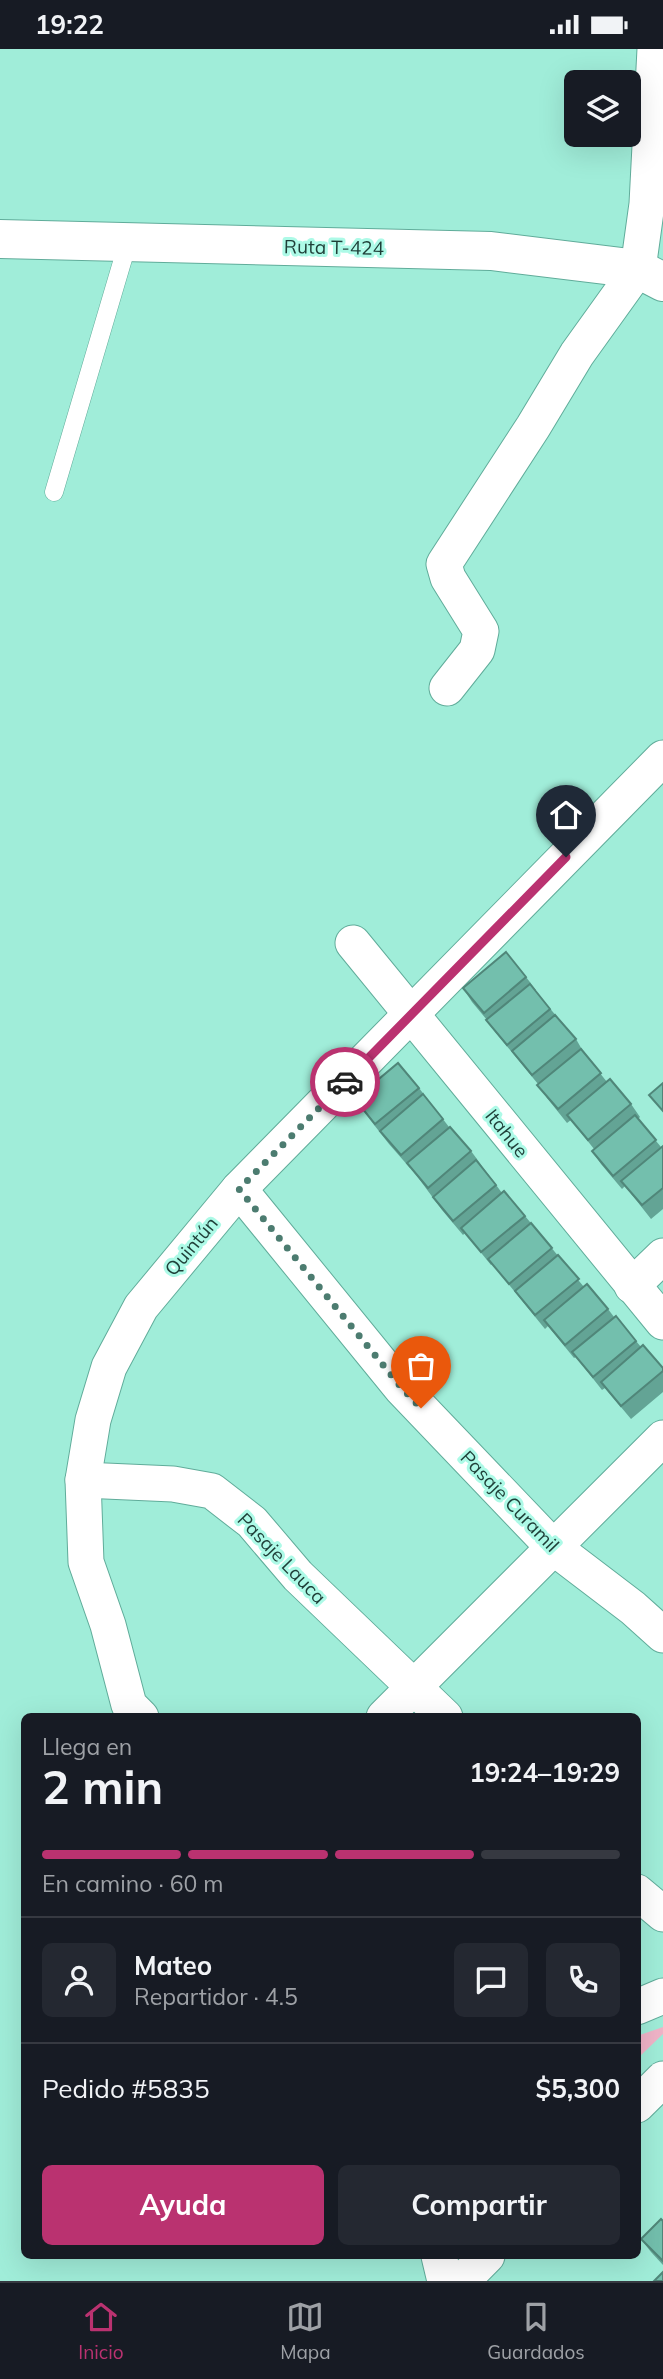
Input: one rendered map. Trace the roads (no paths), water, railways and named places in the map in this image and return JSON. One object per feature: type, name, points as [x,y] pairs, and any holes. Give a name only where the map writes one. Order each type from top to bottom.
[{"type":"street","points":[[447,688],[477,650],[481,631],[448,578],[444,564],[577,354],[651,276],[648,204],[655,49]]},
{"type":"street","name":"Ruta T-424","points":[[0,239],[491,251],[651,276]]},
{"type":"street","name":"Quintún","points":[[137,1713],[129,1705],[108,1625],[86,1562],[83,1480],[93,1420],[109,1367],[141,1307],[239,1189],[663,758]]},
{"type":"street","name":"Itahue","points":[[353,943],[663,1322]]},
{"type":"street","name":"Pasaje Curamil","points":[[239,1189],[402,1388],[553,1547],[633,1608],[663,1635]]},
{"type":"street","points":[[632,1286],[663,1256]]},
{"type":"street","points":[[388,1713],[663,1438]]},
{"type":"street","name":"Pasaje Lauca","points":[[83,1480],[173,1484],[212,1491],[252,1521],[298,1576],[440,1713]]},
{"type":"street","points":[[641,1896],[663,1915]]},
{"type":"street","points":[[641,2005],[663,1996]]},
{"type":"street","points":[[641,2101],[663,2079]]},
{"type":"street","points":[[440,2259],[445,2281]]},
{"type":"street","points":[[461,2281],[484,2259]]},
{"type":"lane","points":[[54,492],[128,242]]}]
